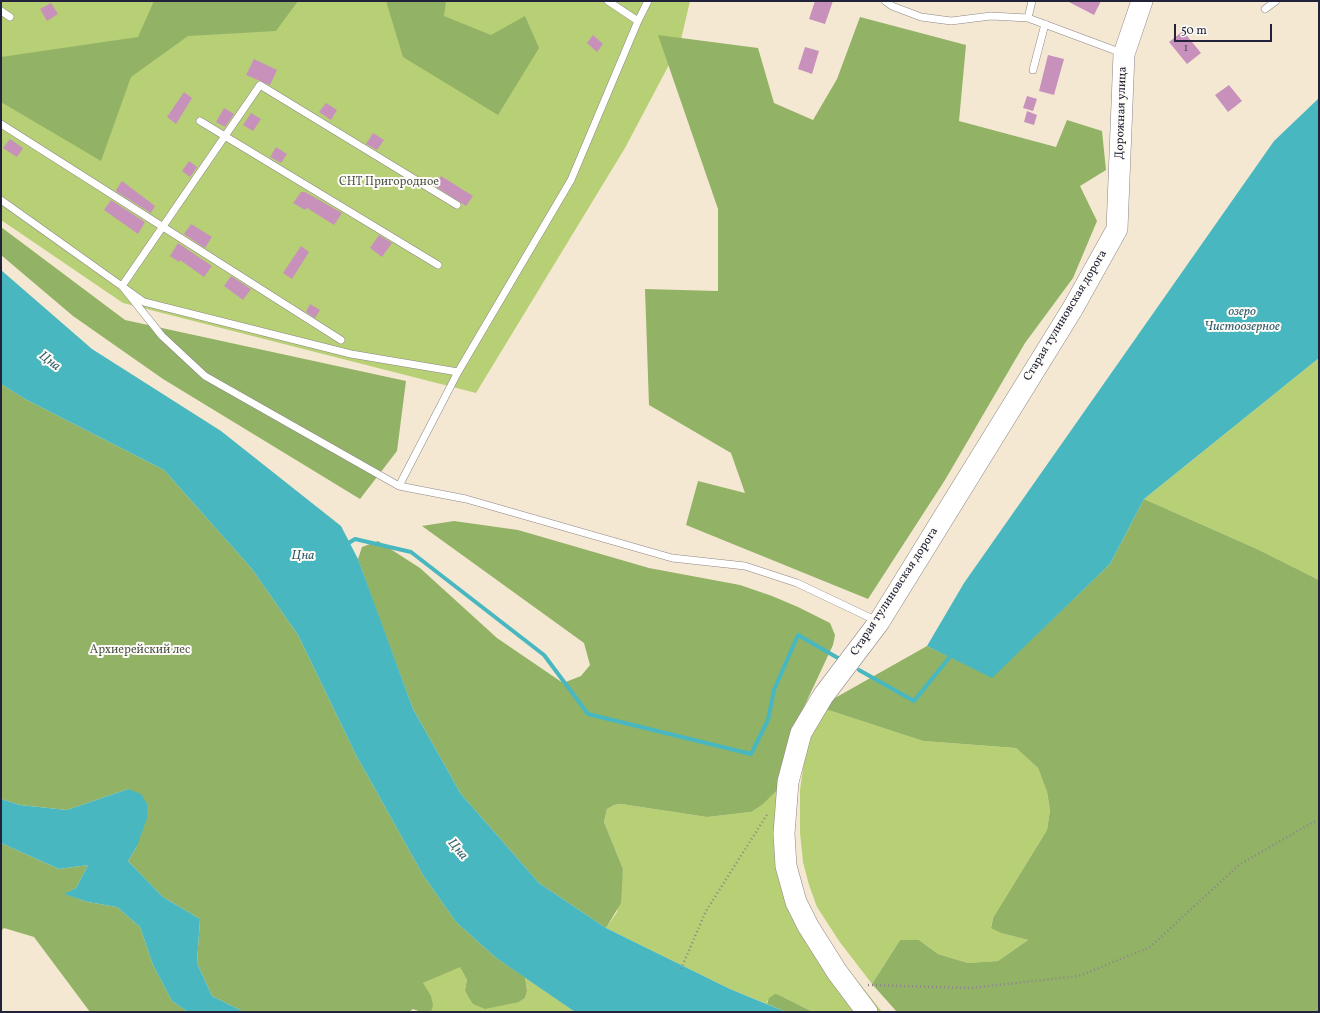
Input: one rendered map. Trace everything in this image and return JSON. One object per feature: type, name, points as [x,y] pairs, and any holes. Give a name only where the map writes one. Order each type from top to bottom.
[{"type":"street","name":"Дорожная улица","points":[[1118,229],[1124,54],[1142,1]]},
{"type":"street","name":"Старая тулиновская дорога","points":[[867,1012],[846,984],[808,926],[796,902],[786,866],[784,834],[788,782],[801,733],[823,696],[879,622],[1073,308],[1118,229]]},
{"type":"lane","points":[[608,1],[638,21]]},
{"type":"lane","points":[[399,486],[458,372],[571,180],[638,21],[648,1]]},
{"type":"lane","points":[[885,1],[892,6],[921,16],[951,21],[991,16],[1028,18],[1124,54]]},
{"type":"lane","points":[[1028,18],[1032,1]]},
{"type":"lane","points":[[1265,9],[1276,1]]},
{"type":"lane","points":[[1,11],[10,17]]},
{"type":"lane","points":[[1033,70],[1045,24]]},
{"type":"lane","points":[[122,286],[260,85],[457,204]]},
{"type":"lane","points":[[200,121],[438,264]]},
{"type":"lane","points":[[1,124],[164,226],[341,340]]},
{"type":"lane","points":[[1,200],[144,302],[351,354],[458,372]]},
{"type":"lane","points":[[122,286],[162,336],[205,376],[399,486],[466,499],[672,558],[745,566],[797,583],[879,622]]},
{"type":"path","points":[[681,969],[706,911],[771,808]]},
{"type":"path","points":[[846,984],[970,988],[1079,976],[1150,947],[1239,865],[1312,822],[1319,821]]},
{"type":"green space","name":"СНТ Пригородное","points":[[1,1],[690,1],[680,44],[625,148],[476,393],[123,303],[1,220]]},
{"type":"green space","points":[[154,1],[298,1],[276,31],[188,36],[131,77],[101,161],[1,102],[1,57],[138,37]]},
{"type":"green space","points":[[386,1],[446,1],[444,16],[491,35],[525,16],[539,48],[498,115],[403,57]]},
{"type":"green space","points":[[860,17],[966,45],[959,121],[1056,147],[1067,120],[1102,131],[1106,170],[1080,186],[1097,221],[1073,278],[1025,343],[945,480],[868,599],[686,525],[698,481],[745,493],[731,453],[649,405],[645,289],[718,291],[718,209],[658,35],[758,48],[774,103],[813,120],[837,79]]},
{"type":"green space","points":[[1,227],[125,320],[406,381],[397,451],[360,499],[163,379],[73,316],[1,255]]},
{"type":"green space","points":[[1319,358],[1319,580],[1257,549],[1144,499]]},
{"type":"green space","name":"Архиерейский лес","points":[[1,384],[25,399],[164,470],[252,569],[298,635],[356,755],[423,875],[456,922],[495,957],[525,977],[527,991],[525,998],[519,1002],[485,1009],[473,1004],[465,990],[467,980],[460,967],[423,983],[431,996],[433,1005],[431,1012],[421,1012],[413,1009],[409,1012],[244,1012],[212,996],[197,963],[200,919],[163,897],[128,861],[137,846],[128,789],[67,810],[20,805],[1,799]]},
{"type":"green space","points":[[1144,499],[1257,549],[1319,580],[1319,1012],[897,1012],[872,984],[900,940],[919,940],[938,954],[968,963],[998,961],[1028,940],[1001,933],[991,928],[993,918],[1047,830],[1050,810],[1047,792],[1038,768],[1016,748],[923,741],[819,707],[927,646],[992,677],[1110,564]]},
{"type":"green space","points":[[454,521],[518,530],[649,568],[740,585],[772,596],[830,623],[835,635],[833,645],[804,707],[789,778],[763,804],[751,812],[707,817],[621,804],[614,805],[607,809],[604,822],[623,869],[621,903],[606,928],[539,883],[461,794],[413,709],[358,559],[362,547],[378,541],[420,568],[497,638],[563,683],[581,676],[590,665],[584,643],[422,526]]},
{"type":"green space","points":[[819,707],[923,741],[1016,748],[1038,768],[1047,792],[1050,810],[1047,830],[993,918],[991,927],[1001,933],[1028,940],[998,961],[968,963],[938,954],[919,940],[900,940],[872,984],[839,941],[817,907],[803,862],[800,833],[800,790],[808,732]]},
{"type":"green space","points":[[789,778],[795,887],[812,923],[882,1012],[813,1012],[779,995],[767,1001],[767,1004],[730,989],[606,928],[617,912],[623,869],[604,822],[607,809],[614,805],[621,804],[707,817],[751,812]]},
{"type":"green space","points":[[1,843],[59,869],[88,865],[76,888],[65,894],[88,902],[117,907],[140,927],[153,965],[172,1001],[188,1012],[90,1012],[34,937],[4,928],[1,931]]},
{"type":"green space","points":[[460,966],[467,980],[465,990],[519,1002],[525,998],[527,991],[525,977],[575,1012],[431,1012],[423,983]]},
{"type":"green space","points":[[775,994],[813,1012],[786,1012],[767,1004],[769,998]]},
{"type":"water","name":"озеро Чистоозерное","points":[[1319,98],[1319,358],[1144,499],[1110,564],[992,678],[927,646],[964,583],[1274,141]]},
{"type":"water","name":"Цна","points":[[1,270],[92,349],[221,431],[341,526],[358,559],[413,709],[461,794],[539,883],[606,928],[730,989],[786,1012],[575,1012],[495,957],[456,922],[423,875],[356,755],[298,635],[252,569],[164,470],[25,399],[1,384]]},
{"type":"water","points":[[128,789],[141,794],[147,804],[147,818],[137,846],[128,861],[163,897],[200,919],[197,963],[212,996],[244,1012],[188,1012],[172,1001],[153,965],[140,927],[117,907],[88,902],[64,894],[76,888],[88,865],[59,869],[1,843],[1,799],[20,805],[67,810]]},
{"type":"building","points":[[815,1],[833,1],[825,24],[809,19]]},
{"type":"building","points":[[1067,1],[1101,1],[1094,15]]},
{"type":"building","points":[[51,3],[58,14],[47,21],[40,9]]},
{"type":"building","points":[[1183,31],[1201,53],[1187,64],[1169,42]]},
{"type":"building","points":[[593,35],[603,44],[597,52],[587,43]]},
{"type":"building","points":[[805,47],[819,51],[812,74],[798,69]]},
{"type":"building","points":[[1048,55],[1064,59],[1054,95],[1039,91]]},
{"type":"building","points":[[254,59],[277,70],[270,85],[246,75]]},
{"type":"building","points":[[1229,85],[1242,101],[1228,112],[1215,95]]},
{"type":"building","points":[[184,92],[192,98],[176,124],[167,117]]},
{"type":"building","points":[[1027,96],[1037,99],[1033,111],[1023,108]]},
{"type":"building","points":[[326,103],[337,110],[331,120],[319,112]]},
{"type":"building","points":[[224,108],[234,114],[225,127],[216,122]]},
{"type":"building","points":[[1027,111],[1037,115],[1034,125],[1024,122]]},
{"type":"building","points":[[251,113],[261,119],[253,131],[243,125]]},
{"type":"building","points":[[373,133],[384,140],[377,150],[366,144]]},
{"type":"building","points":[[10,139],[23,148],[17,157],[3,148]]},
{"type":"building","points":[[276,147],[287,154],[281,163],[270,157]]},
{"type":"building","points":[[189,161],[197,167],[190,177],[182,171]]},
{"type":"building","points":[[441,176],[473,196],[466,206],[435,186]]},
{"type":"building","points":[[122,181],[155,206],[151,213],[117,192],[116,190]]},
{"type":"building","points":[[301,192],[305,192],[342,213],[334,225],[307,208],[305,210],[293,203]]},
{"type":"building","points":[[111,200],[145,222],[138,234],[104,210]]},
{"type":"building","points":[[191,224],[212,237],[205,248],[184,234]]},
{"type":"building","points":[[379,235],[392,243],[382,257],[370,248]]},
{"type":"building","points":[[178,243],[212,266],[204,277],[180,260],[179,262],[170,256]]},
{"type":"building","points":[[301,246],[309,252],[292,279],[283,273]]},
{"type":"building","points":[[231,276],[251,289],[243,300],[224,286]]},
{"type":"building","points":[[310,304],[320,310],[315,318],[306,312]]},
{"type":"waterway","points":[[347,544],[355,539],[411,552],[544,655],[588,714],[751,754],[768,720],[774,690],[798,635],[838,658]]},
{"type":"waterway","points":[[859,670],[914,701],[953,653]]}]
